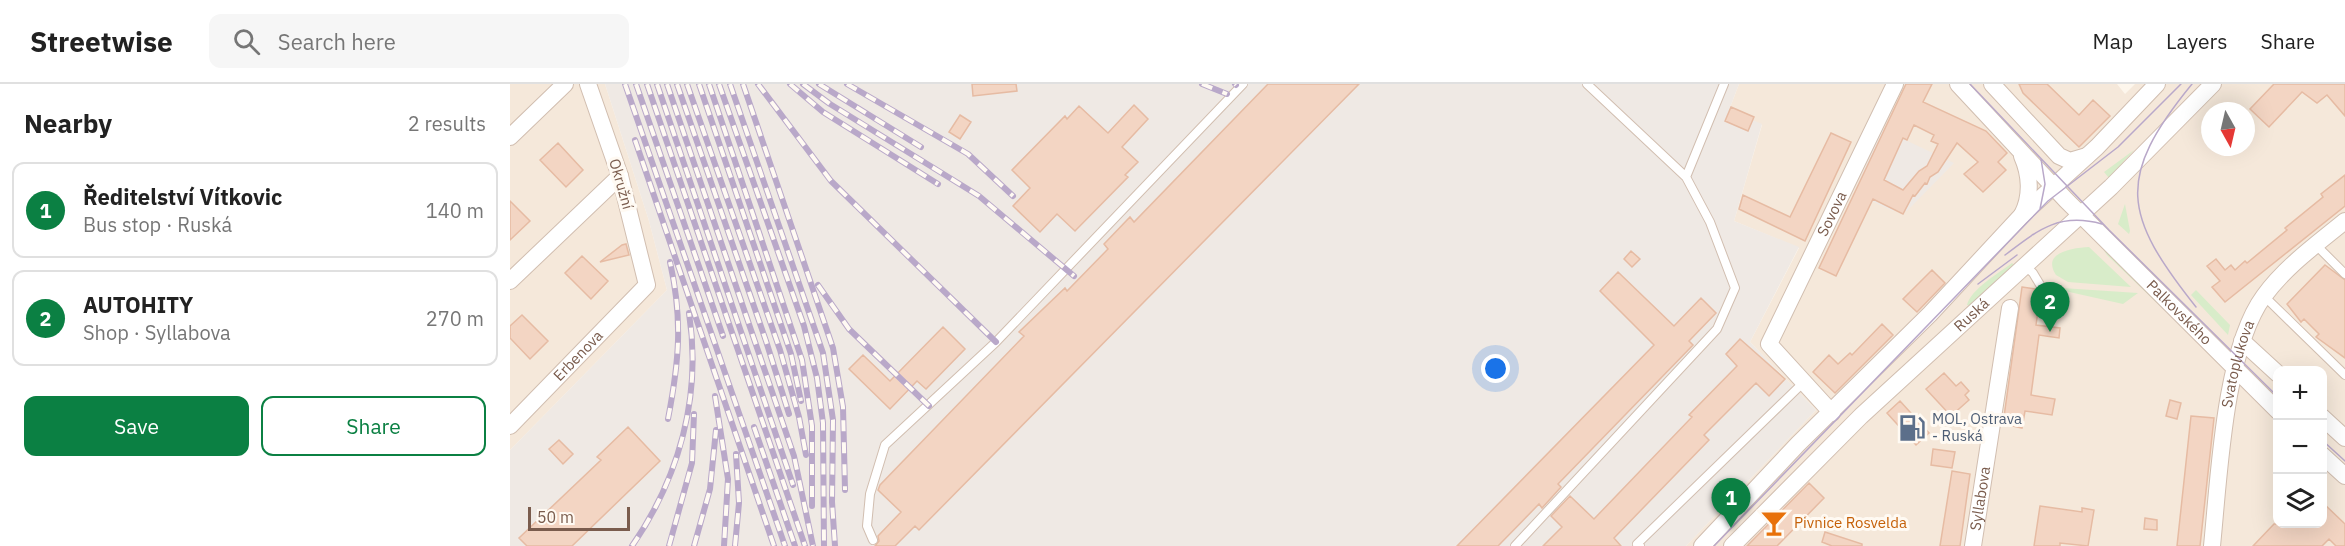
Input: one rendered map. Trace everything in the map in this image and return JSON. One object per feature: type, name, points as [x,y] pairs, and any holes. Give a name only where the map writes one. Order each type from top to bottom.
[{"type":"street","points":[[510,137],[565,84]]},
{"type":"street","name":"Okružní","points":[[588,84],[620,176],[647,285]]},
{"type":"street","name":"Sovova","points":[[1803,382],[1769,344],[1895,84]]},
{"type":"street","name":"Palkovského","points":[[1958,84],[2014,145],[2058,183],[2066,200],[2273,407]]},
{"type":"street","points":[[1992,84],[2054,152],[2062,165],[2058,183]]},
{"type":"street","name":"Ruská","points":[[1702,546],[1798,444],[1832,413],[2022,216],[2089,155],[2157,84]]},
{"type":"street","name":"Ruská","points":[[1732,546],[1861,416],[2081,215],[2213,84]]},
{"type":"street","points":[[2014,145],[2024,162],[2028,178],[2029,197],[2022,216]]},
{"type":"street","points":[[2054,152],[2070,161],[2089,155]]},
{"type":"street","points":[[510,280],[620,176]]},
{"type":"street","points":[[2046,247],[2065,214],[2066,200]]},
{"type":"street","name":"Svatoplukova","points":[[2212,546],[2228,406],[2242,340],[2249,320],[2264,296],[2293,264],[2345,221]]},
{"type":"street","points":[[2046,247],[2061,238],[2082,235],[2111,245]]},
{"type":"street","name":"Erbenova","points":[[510,426],[647,285]]},
{"type":"street","name":"Syllabova","points":[[1973,546],[2010,308]]},
{"type":"street","points":[[2242,340],[2273,370]]},
{"type":"street","points":[[1803,382],[1832,413]]},
{"type":"street","points":[[2325,420],[2345,438]]},
{"type":"street","points":[[2327,460],[2345,476]]},
{"type":"lane","points":[[873,540],[867,526],[870,494],[885,445],[996,342],[1243,84]]},
{"type":"lane","points":[[1515,546],[1717,329],[1735,288],[1710,222],[1686,177],[1587,84]]},
{"type":"lane","points":[[1686,177],[1724,84]]},
{"type":"lane","points":[[2316,245],[2345,274]]},
{"type":"lane","points":[[2025,266],[2033,273],[2051,303]]},
{"type":"lane","points":[[2264,296],[2345,375]]},
{"type":"lane","points":[[1640,546],[1637,544],[1803,382]]},
{"type":"shaded area","points":[[510,84],[605,84],[649,221],[667,290],[510,450]]},
{"type":"shaded area","points":[[605,84],[1739,84],[1729,110],[1762,124],[1734,221],[1799,247],[1750,342],[1816,410],[1686,546],[510,546],[510,450],[667,290],[649,221]]},
{"type":"shaded area","points":[[1739,84],[2117,84],[2125,94],[2135,84],[2345,84],[2345,546],[1686,546],[1816,410],[1750,342],[1799,248],[1734,221],[1762,125],[1729,110]]},
{"type":"shaded area","points":[[1882,129],[1954,163],[1907,211],[1896,206],[1893,211],[1854,193]]},
{"type":"green space","points":[[2134,150],[2109,178],[2104,172]]},
{"type":"green space","points":[[2125,204],[2130,231],[2129,234],[2118,224]]},
{"type":"green space","points":[[2101,246],[2211,355],[2107,255]]},
{"type":"green space","points":[[2089,247],[2131,287],[2068,282],[2056,275],[2052,267],[2056,256],[2068,250]]},
{"type":"green space","points":[[2012,263],[2015,266],[1971,306],[1967,305],[1980,287]]},
{"type":"green space","points":[[2047,287],[2138,293],[2123,304]]},
{"type":"green space","points":[[2196,290],[2230,325],[2228,335],[2191,295]]},
{"type":"building","points":[[972,84],[1016,84],[1017,91],[973,96]]},
{"type":"building","points":[[1268,84],[1359,84],[919,530],[915,526],[895,546],[875,546],[879,541],[878,536],[901,512],[878,490],[880,485],[1024,336],[1019,332],[1065,288],[1067,291],[1108,249],[1104,244],[1130,217],[1134,222]]},
{"type":"building","points":[[1906,84],[1932,84],[1923,102],[1986,131],[2007,153],[1998,162],[2006,170],[1983,192],[1964,174],[1978,162],[1957,143],[1938,172],[1930,177],[1927,184],[1925,183],[1915,196],[1913,195],[1903,214],[1873,199],[1836,276],[1819,268]],"holes":[[[1914,125],[1934,135],[1931,141],[1938,144],[1927,166],[1919,171],[1903,190],[1884,180],[1903,138],[1907,140]]]},
{"type":"building","points":[[2019,84],[2047,84],[2079,115],[2093,100],[2110,116],[2079,147],[2023,93]]},
{"type":"building","points":[[2274,84],[2345,84],[2345,116],[2327,95],[2317,103],[2302,92],[2269,127],[2255,114],[2255,104]]},
{"type":"building","points":[[1134,105],[1148,119],[1122,147],[1138,162],[1125,175],[1128,177],[1075,231],[1057,214],[1040,232],[1013,206],[1030,188],[1012,170],[1065,116],[1067,119],[1079,106],[1108,133]]},
{"type":"building","points":[[1731,107],[1754,117],[1748,131],[1725,121]]},
{"type":"building","points":[[960,115],[971,122],[960,139],[949,132]]},
{"type":"building","points":[[1831,133],[1851,142],[1805,241],[1739,209],[1743,195],[1790,217]]},
{"type":"building","points":[[558,143],[583,170],[566,187],[540,160]]},
{"type":"building","points":[[2345,175],[2345,206],[2225,302],[2212,287],[2220,281],[2207,266],[2216,259],[2225,270],[2231,265],[2235,270],[2245,261],[2247,263],[2287,230],[2285,228],[2323,197],[2321,194]]},
{"type":"building","points":[[510,201],[530,221],[510,240]]},
{"type":"building","points":[[626,244],[629,255],[600,262],[622,245]]},
{"type":"building","points":[[1631,251],[1640,259],[1632,267],[1624,259]]},
{"type":"building","points":[[582,256],[608,281],[591,299],[565,273]]},
{"type":"building","points":[[2325,265],[2345,280],[2345,358],[2316,337],[2319,334],[2304,319],[2301,322],[2287,304]]},
{"type":"building","points":[[1932,270],[1945,283],[1917,312],[1903,299]]},
{"type":"building","points":[[1618,272],[1674,326],[1701,298],[1716,313],[1689,341],[1693,345],[1558,484],[1561,487],[1542,508],[1539,504],[1498,546],[1457,546],[1654,345],[1600,291]]},
{"type":"building","points":[[2022,287],[2035,289],[2040,297],[2036,325],[2060,328],[2059,338],[2039,335],[2031,395],[2055,399],[2052,415],[2025,411],[2022,428],[2003,424]]},
{"type":"building","points":[[522,315],[548,341],[530,359],[510,338],[510,326]]},
{"type":"building","points":[[1882,324],[1893,335],[1835,393],[1813,372],[1829,355],[1838,364],[1850,353],[1852,355]]},
{"type":"building","points":[[943,327],[965,349],[926,389],[917,381],[890,409],[849,369],[863,355],[890,381]]},
{"type":"building","points":[[1740,339],[1785,379],[1769,396],[1756,383],[1704,435],[1709,440],[1614,538],[1621,546],[1543,546],[1562,527],[1551,516],[1570,496],[1594,519],[1692,417],[1689,415],[1737,366],[1726,354]]},
{"type":"building","points":[[1944,373],[1956,386],[1961,382],[1969,391],[1965,395],[1969,400],[1951,416],[1926,389]]},
{"type":"building","points":[[2170,400],[2181,403],[2177,419],[2166,416]]},
{"type":"building","points":[[1900,401],[1929,433],[1916,445],[1887,413]]},
{"type":"building","points":[[2191,416],[2214,418],[2200,546],[2177,546]]},
{"type":"building","points":[[628,427],[660,461],[572,546],[527,546],[519,538],[601,460],[597,457]]},
{"type":"building","points":[[559,440],[573,454],[563,464],[549,449]]},
{"type":"building","points":[[1933,449],[1955,452],[1952,468],[1931,465]]},
{"type":"building","points":[[1952,471],[1970,474],[1960,546],[1940,546]]},
{"type":"building","points":[[1809,483],[1824,498],[1777,546],[1747,546]]},
{"type":"building","points":[[2040,506],[2082,512],[2082,508],[2094,510],[2088,546],[2060,543],[2060,546],[2034,546]]},
{"type":"building","points":[[2327,507],[2345,524],[2345,546],[2336,546],[2329,539],[2322,546],[2253,546],[2273,525],[2273,528],[2327,528]]},
{"type":"building","points":[[2145,518],[2157,520],[2157,530],[2144,529]]},
{"type":"building","points":[[1825,532],[1862,544],[1862,546],[1832,546],[1822,542]]},
{"type":"tram line","points":[[1970,84],[2109,230],[2273,392]]},
{"type":"tram line","points":[[1714,546],[2048,201],[2118,147],[2181,84]]},
{"type":"tram line","points":[[2192,84],[2167,117],[2150,146],[2140,172],[2138,196],[2142,221],[2154,247],[2196,307]]},
{"type":"tram line","points":[[2040,209],[2045,184],[2041,159]]},
{"type":"tram line","points":[[2005,255],[2039,231],[2061,222],[2073,220],[2102,224]]},
{"type":"tram line","points":[[1978,284],[2017,255]]},
{"type":"tram line","points":[[2327,445],[2345,461]]},
{"type":"railway","points":[[625,84],[785,546]]},
{"type":"railway","points":[[636,84],[723,336]]},
{"type":"railway","points":[[647,84],[805,546]]},
{"type":"railway","points":[[657,84],[793,485]]},
{"type":"railway","points":[[667,84],[794,456],[813,546]]},
{"type":"railway","points":[[677,84],[789,414]]},
{"type":"railway","points":[[687,84],[780,350],[799,417],[806,455]]},
{"type":"railway","points":[[699,84],[791,354],[801,401]]},
{"type":"railway","points":[[709,84],[802,360],[812,426],[812,506]]},
{"type":"railway","points":[[719,84],[804,326],[817,378],[823,423],[824,546]]},
{"type":"railway","points":[[730,84],[823,353],[833,420],[832,502],[835,546]]},
{"type":"railway","points":[[743,84],[833,348],[843,407],[845,490]]},
{"type":"railway","points":[[758,84],[831,181],[996,342]]},
{"type":"railway","points":[[790,84],[823,112],[938,184]]},
{"type":"railway","points":[[803,84],[830,104],[979,196],[1074,276]]},
{"type":"railway","points":[[819,84],[921,147]]},
{"type":"railway","points":[[847,84],[968,154],[1013,196]]},
{"type":"railway","points":[[1202,84],[1227,94]]},
{"type":"railway","points":[[635,140],[774,546]]},
{"type":"railway","points":[[668,419],[675,379],[678,341],[677,303],[670,262]]},
{"type":"railway","points":[[818,285],[849,329],[929,406]]},
{"type":"railway","points":[[632,546],[663,493],[683,435],[692,375],[689,313]]},
{"type":"railway","points":[[715,396],[728,479],[724,546]]},
{"type":"railway","points":[[669,546],[692,463],[694,414]]},
{"type":"railway","points":[[754,427],[795,546]]},
{"type":"railway","points":[[694,546],[710,489],[716,430]]},
{"type":"railway","points":[[735,546],[739,503],[736,454]]},
{"type":"place","name":"AUTOHITY","points":[[2050,332]]},
{"type":"place","name":"MOL, Ostrava - Ruská","points":[[1912,428]]},
{"type":"place","name":"Pivnice Rosvelda","points":[[1774,523]]},
{"type":"place","name":"Ředitelství Vítkovic","points":[[1731,528]]}]
